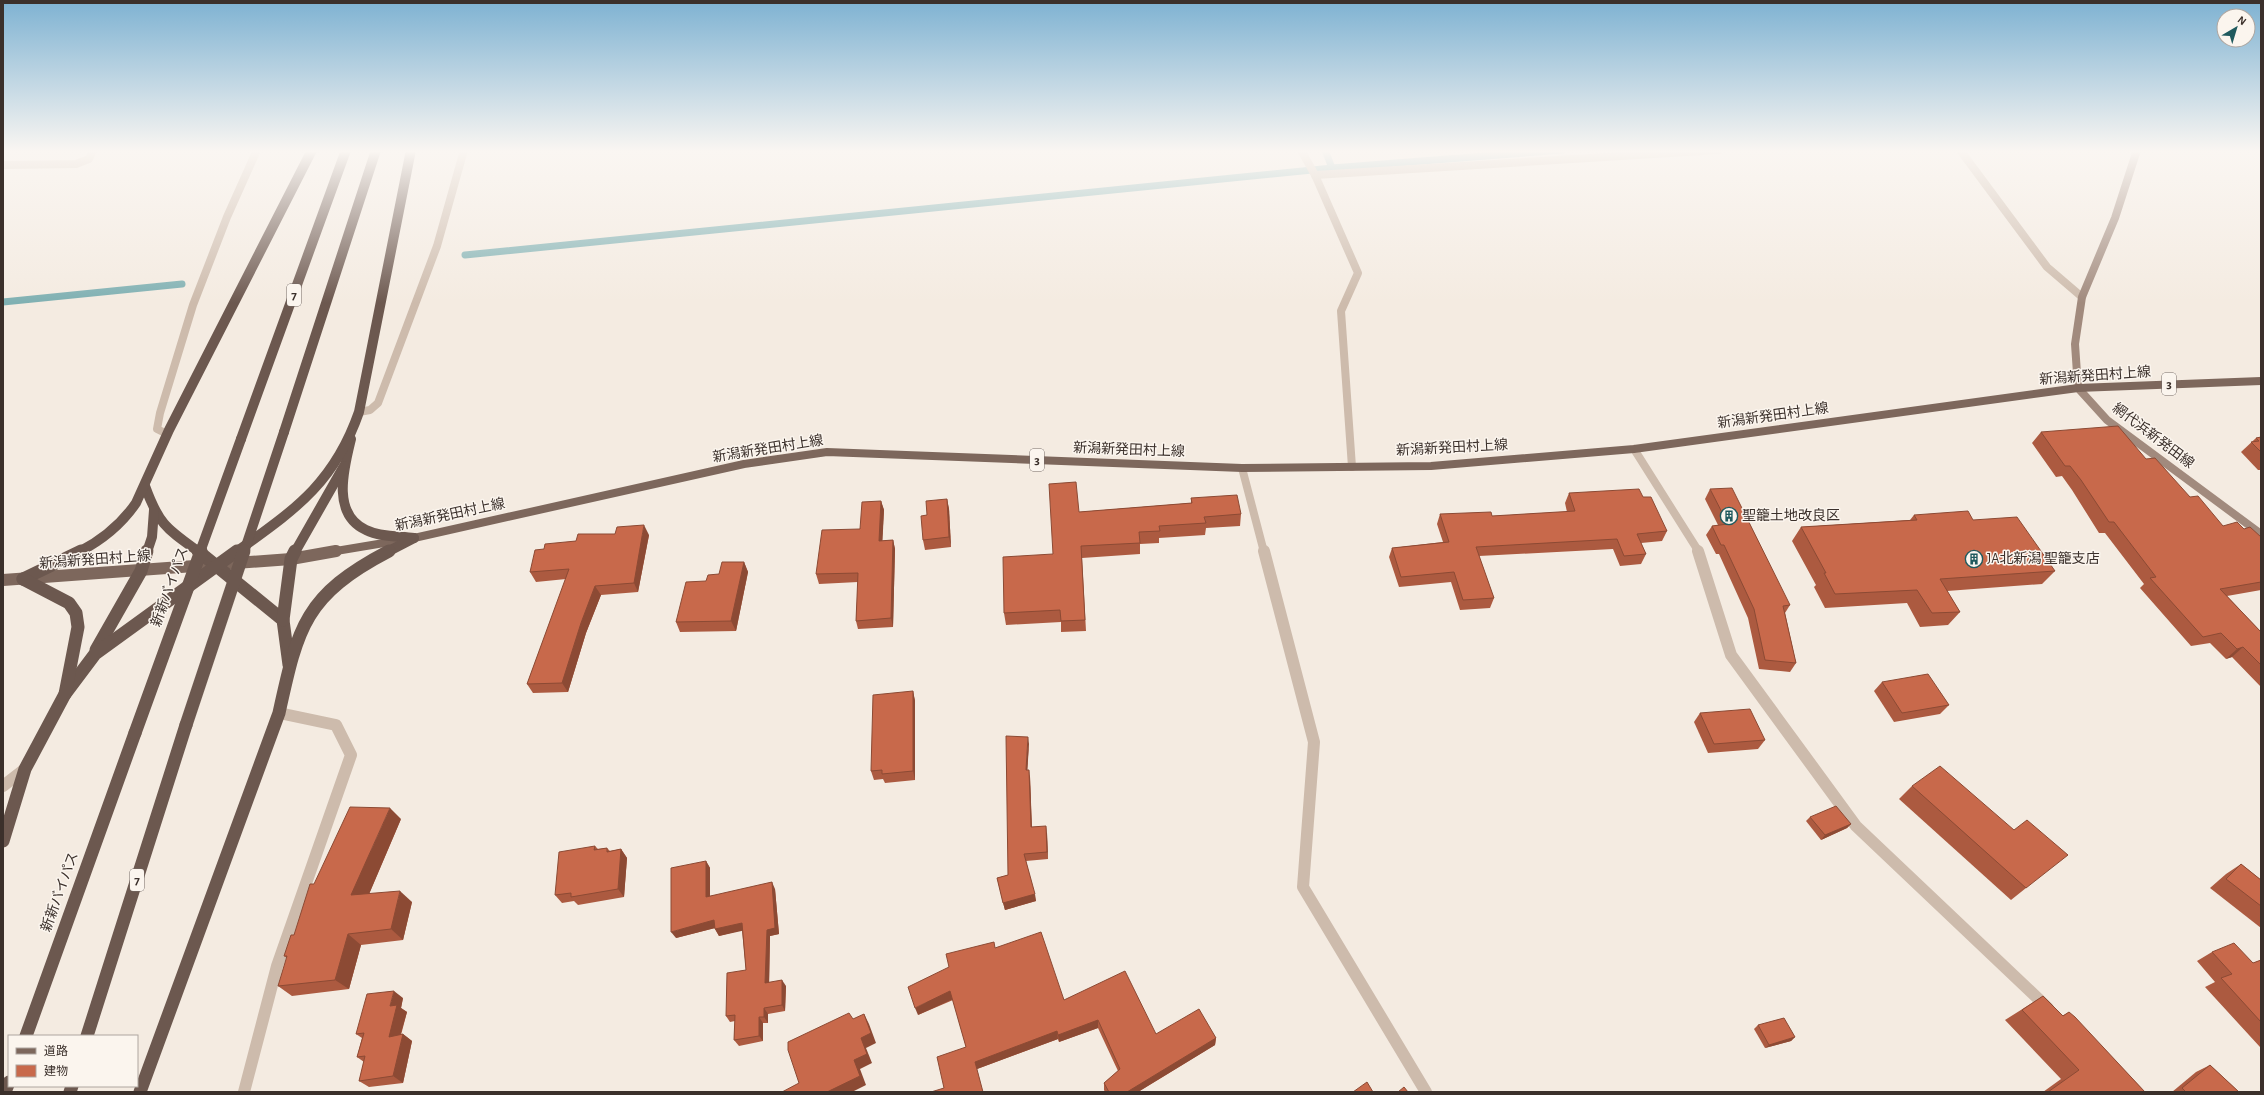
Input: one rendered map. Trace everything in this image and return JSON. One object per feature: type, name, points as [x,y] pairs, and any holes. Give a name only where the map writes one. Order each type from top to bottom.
[{"type":"highway","points":[[23,579],[105,536],[120,524],[129,514],[145,486],[167,434],[286,201]]},
{"type":"highway","name":"新新バイパス","points":[[26,1035],[328,201]]},
{"type":"highway","name":"7","points":[[88,1035],[186,725],[348,243],[361,201]]},
{"type":"highway","points":[[401,201],[359,412],[344,466],[343,498],[353,522],[372,533],[414,538]]},
{"type":"highway","points":[[95,654],[294,510],[310,496],[354,428]]},
{"type":"highway","points":[[289,669],[283,620],[291,559],[344,466]]},
{"type":"highway","points":[[145,486],[154,510],[167,529],[217,565],[283,620]]},
{"type":"highway","points":[[3,842],[25,769],[65,694],[95,654],[141,572],[152,537],[154,510]]},
{"type":"highway","points":[[140,1092],[279,713],[289,669],[306,620],[322,597],[356,570],[414,538]]},
{"type":"highway","points":[[23,579],[60,597],[69,603],[76,613],[78,627],[65,694]]},
{"type":"main road","points":[[2078,388],[2075,344],[2082,297],[2115,218],[2120,201]]},
{"type":"main road","name":"新潟新発田村上線","points":[[3,580],[141,572],[291,559],[414,538],[744,464],[826,452],[1242,468],[1431,466],[1634,449],[2078,388],[2261,381]]},
{"type":"main road","name":"網代浜新発田線","points":[[2078,388],[2106,420],[2261,534]]},
{"type":"street","points":[[167,434],[157,429],[160,413],[193,305],[234,201]]},
{"type":"street","points":[[359,412],[370,410],[378,403],[431,264],[452,201]]},
{"type":"street","points":[[1327,201],[1358,273],[1341,311],[1352,467]]},
{"type":"street","points":[[1998,201],[2047,267],[2082,297]]},
{"type":"street","points":[[1634,449],[1701,556],[1731,655],[1856,826],[2055,1015]]},
{"type":"street","points":[[1242,468],[1314,742],[1303,887],[1426,1092]]},
{"type":"street","points":[[244,1092],[277,966],[351,755],[336,725],[279,713]]},
{"type":"street","points":[[3,786],[25,769]]},
{"type":"building","points":[[2118,426],[2146,459],[2155,458],[2190,497],[2198,496],[2223,526],[2237,522],[2244,529],[2250,527],[2261,537],[2261,582],[2220,589],[2261,632],[2261,665],[2243,647],[2237,649],[2221,633],[2203,637],[2150,578],[2156,577],[2114,522],[2109,522],[2081,480],[2070,466],[2065,466],[2041,432]]},
{"type":"building","points":[[2261,437],[2261,452],[2251,442],[2259,441],[2256,438]]},
{"type":"building","points":[[1076,482],[1079,512],[1192,503],[1191,498],[1237,495],[1241,514],[1204,517],[1206,523],[1159,526],[1160,531],[1139,532],[1140,543],[1081,546],[1085,620],[1061,621],[1060,610],[1004,613],[1003,557],[1053,554],[1049,484]]},
{"type":"building","points":[[1732,488],[1790,605],[1783,606],[1796,663],[1765,660],[1754,609],[1724,545],[1721,545],[1712,526],[1728,524],[1710,489]]},
{"type":"building","points":[[1639,489],[1643,497],[1651,497],[1667,531],[1637,534],[1646,554],[1624,556],[1617,539],[1476,547],[1494,598],[1463,600],[1454,572],[1401,577],[1392,548],[1449,542],[1440,514],[1491,512],[1492,516],[1575,511],[1569,493]]},
{"type":"building","points":[[947,499],[949,537],[923,540],[921,516],[927,515],[926,501]]},
{"type":"building","points":[[881,501],[879,541],[893,540],[891,618],[856,621],[858,573],[816,574],[822,530],[860,529],[862,502]]},
{"type":"building","points":[[1968,511],[1973,520],[2017,517],[2055,571],[1940,579],[1960,612],[1932,613],[1917,590],[1835,594],[1824,573],[1826,573],[1801,527],[1917,520],[1914,515]]},
{"type":"building","points":[[644,525],[634,583],[595,586],[581,623],[562,683],[527,684],[569,569],[530,572],[535,550],[544,549],[545,544],[576,541],[578,534],[615,534],[617,527]]},
{"type":"building","points":[[722,562],[744,562],[731,621],[676,622],[686,582],[706,581],[708,575],[719,574]]},
{"type":"building","points":[[1928,674],[1949,705],[1902,713],[1882,682]]},
{"type":"building","points":[[913,691],[913,771],[882,774],[882,770],[871,771],[873,695]]},
{"type":"building","points":[[1750,709],[1765,740],[1714,744],[1700,713]]},
{"type":"building","points":[[1006,736],[1028,737],[1026,770],[1029,770],[1031,827],[1046,826],[1047,852],[1024,854],[1035,894],[1003,903],[997,878],[1008,875]]},
{"type":"building","points":[[1940,766],[2014,830],[2027,820],[2068,855],[2026,888],[1912,786]]},
{"type":"building","points":[[1836,806],[1851,824],[1825,835],[1810,817]]},
{"type":"building","points":[[350,807],[390,808],[351,895],[400,891],[391,929],[348,934],[335,980],[278,986],[287,956],[284,956],[291,935],[294,935],[310,884],[314,884]]},
{"type":"building","points":[[595,846],[594,850],[607,848],[607,852],[621,849],[618,889],[571,897],[571,893],[555,895],[559,852]]},
{"type":"building","points":[[706,861],[706,897],[772,882],[775,928],[767,930],[765,983],[782,980],[782,1005],[764,1008],[764,1017],[759,1017],[759,1036],[734,1040],[735,1015],[726,1016],[727,973],[746,970],[742,923],[715,929],[714,920],[671,932],[671,868]]},
{"type":"building","points":[[2241,864],[2261,880],[2261,906],[2226,879]]},
{"type":"building","points":[[1041,932],[1064,1000],[1125,971],[1156,1034],[1199,1009],[1216,1038],[1127,1092],[1109,1092],[1104,1083],[1120,1069],[1098,1020],[1058,1035],[1057,1031],[975,1062],[983,1092],[931,1092],[944,1088],[937,1057],[966,1047],[950,991],[915,1008],[908,987],[949,967],[946,954],[994,942],[995,948]]},
{"type":"building","points":[[2234,943],[2253,963],[2261,960],[2261,1022],[2221,978],[2232,974],[2212,952]]},
{"type":"building","points":[[394,991],[390,1006],[397,1005],[389,1037],[403,1034],[393,1076],[359,1081],[365,1056],[357,1057],[364,1033],[356,1034],[367,994]]},
{"type":"building","points":[[2043,996],[2063,1016],[2069,1012],[2075,1017],[2145,1092],[2048,1092],[2079,1070],[2022,1010]]},
{"type":"building","points":[[849,1013],[853,1019],[864,1014],[871,1033],[861,1038],[867,1054],[854,1060],[860,1076],[827,1092],[782,1092],[799,1083],[788,1050],[788,1042]]},
{"type":"building","points":[[1784,1018],[1795,1037],[1769,1045],[1758,1025]]},
{"type":"building","points":[[2210,1065],[2239,1092],[2186,1092],[2182,1088]]},
{"type":"building","points":[[1367,1082],[1373,1092],[1353,1092]]},
{"type":"building","points":[[1404,1087],[1408,1092],[1398,1092]]},
{"type":"waterway","points":[[465,255],[1002,201]]},
{"type":"waterway","points":[[3,302],[182,284]]},
{"type":"place","name":"聖籠土地改良区","points":[[1729,516]]},
{"type":"place","name":"JA北新潟 聖籠支店","points":[[1974,559]]}]
